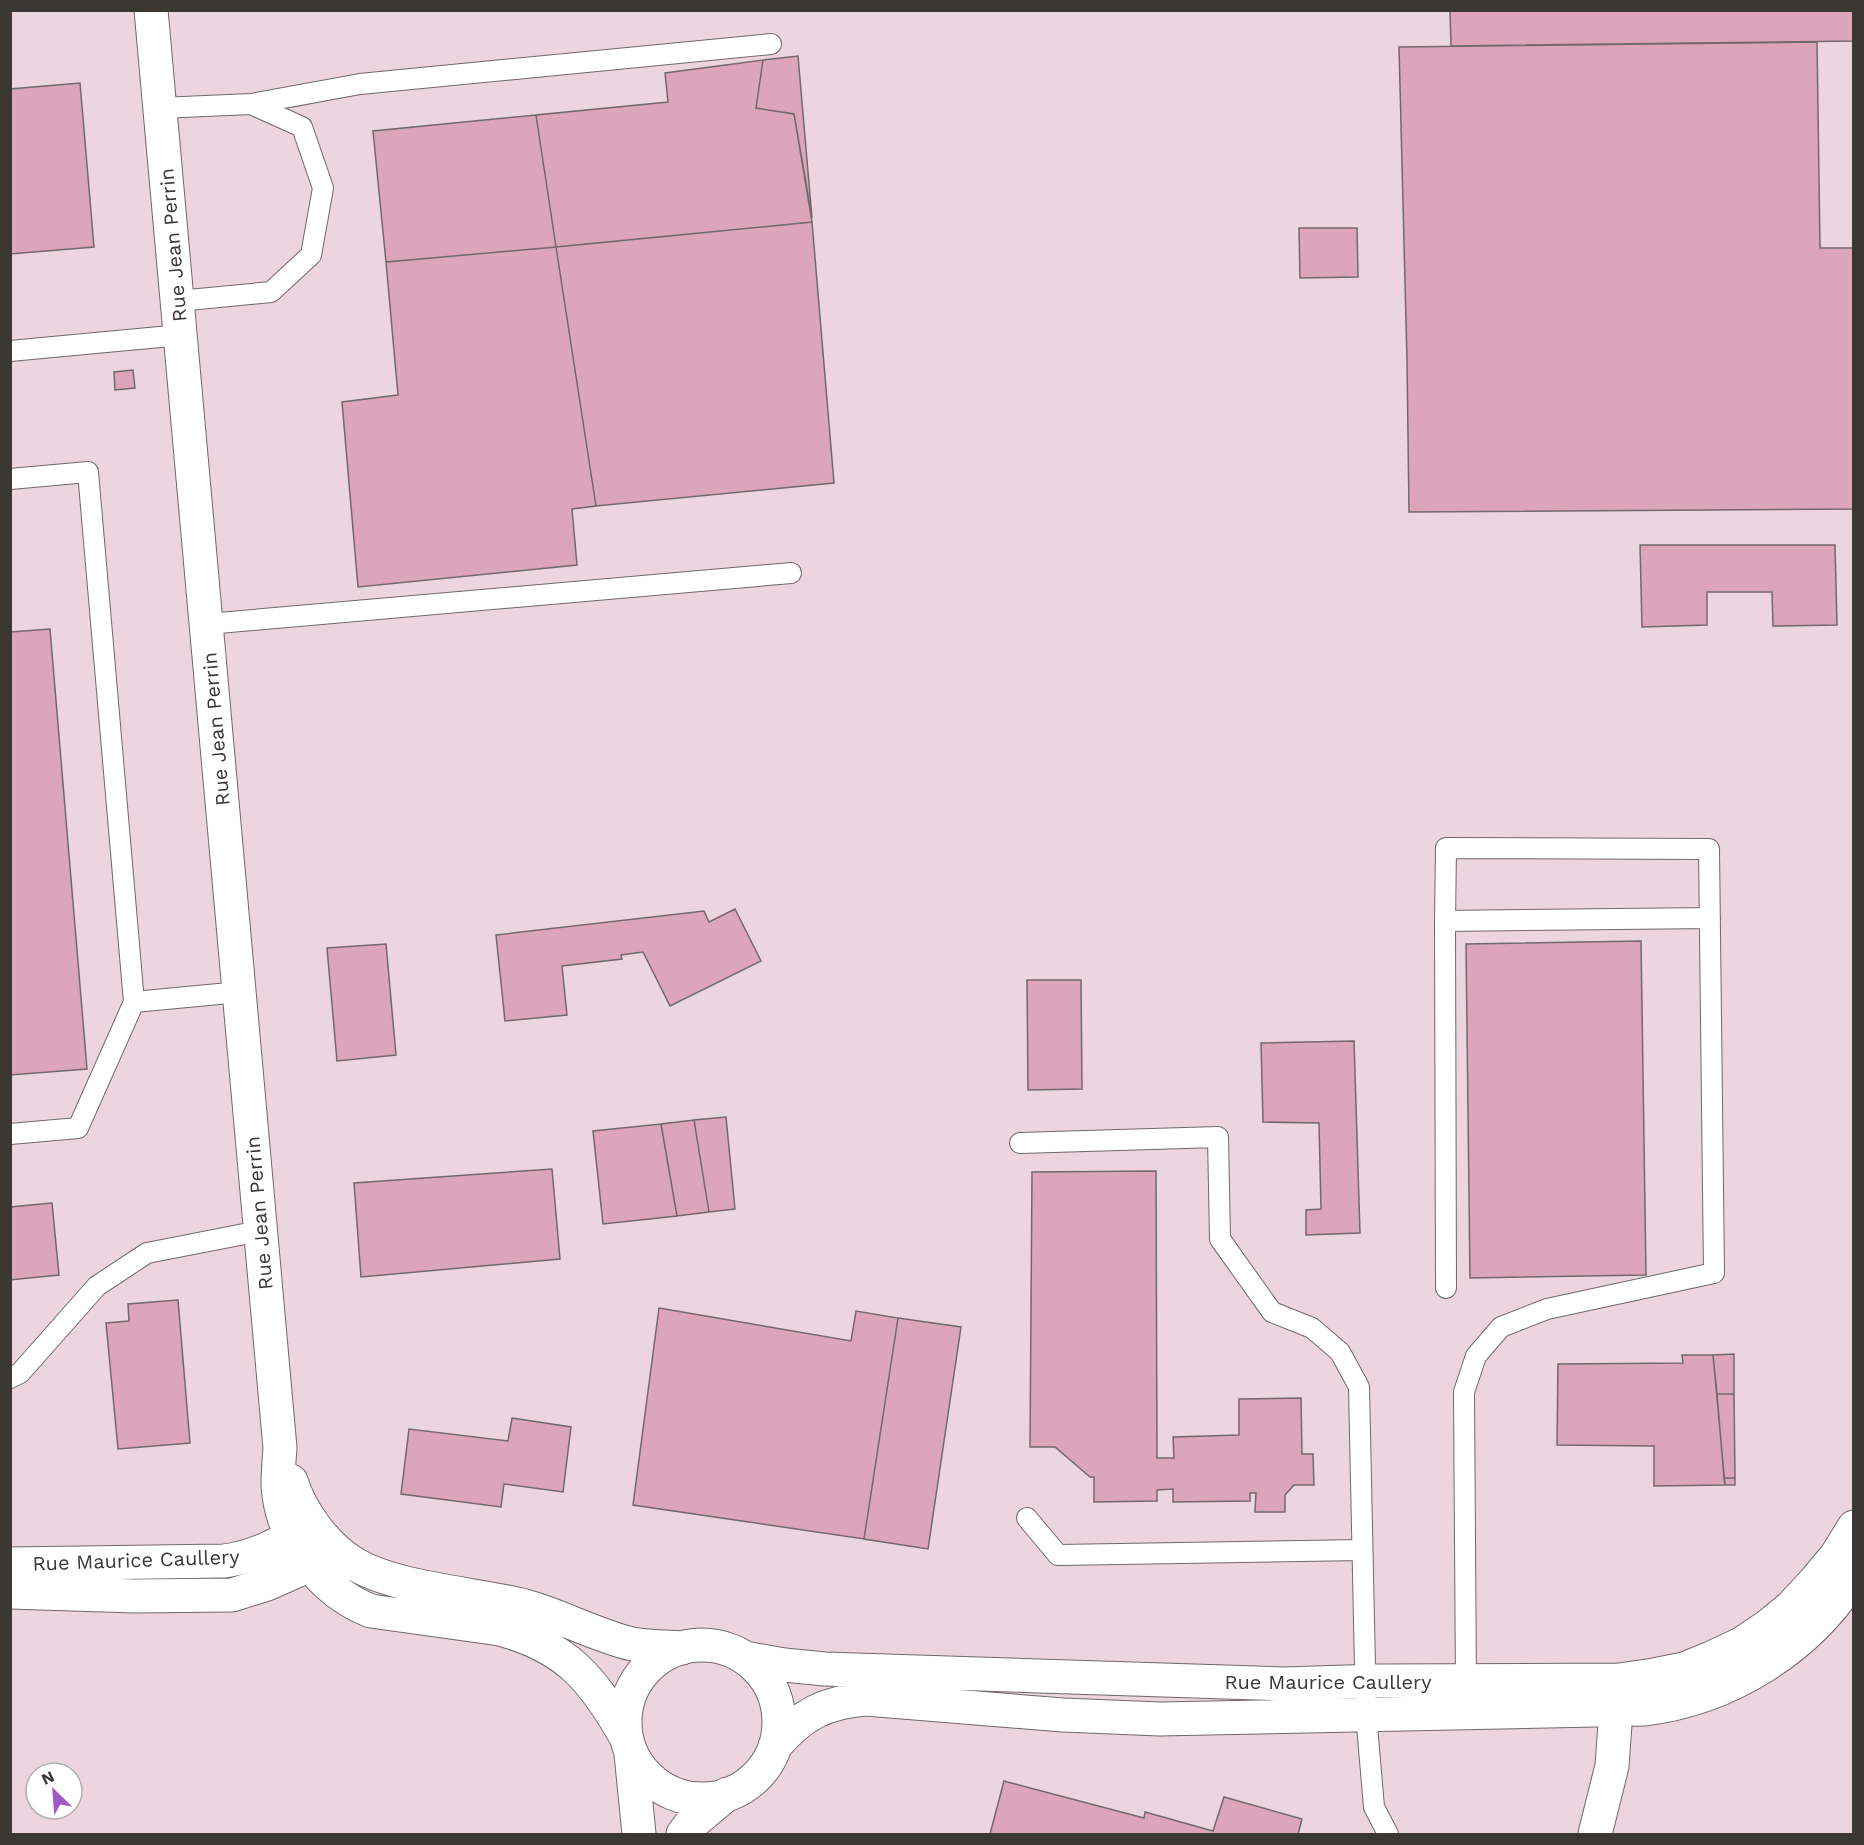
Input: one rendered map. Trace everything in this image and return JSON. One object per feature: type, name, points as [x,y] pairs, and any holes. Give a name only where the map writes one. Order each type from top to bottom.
[{"type":"street","name":"Rue Jean Perrin","points":[[151,10],[280,1448],[301,1506],[303,1531]]},
{"type":"street","name":"Rue Maurice Caullery","points":[[1618,1695],[1654,1675],[1684,1669],[1741,1644],[1768,1626],[1791,1607],[1836,1556],[1854,1527]]},
{"type":"street","name":"Rue Maurice Caullery","points":[[10,1564],[224,1561],[253,1555],[303,1531],[325,1559],[321,1579],[355,1605],[371,1611],[500,1629],[547,1646],[571,1663],[590,1681],[609,1708],[649,1778],[666,1790],[696,1799],[727,1794],[753,1779],[766,1764],[775,1746],[778,1735],[778,1713],[773,1692],[761,1673],[745,1658]]},
{"type":"street","name":"Rue Maurice Caullery","points":[[10,1592],[217,1596],[248,1592],[325,1559],[354,1563],[389,1578],[525,1606],[633,1644],[682,1648]]},
{"type":"street","name":"Rue Maurice Caullery","points":[[775,1746],[789,1729],[816,1711],[834,1703],[866,1699],[1129,1718],[1366,1714],[1466,1697],[1618,1695],[1673,1706],[1695,1699],[1776,1659],[1799,1641],[1833,1607],[1854,1577]]},
{"type":"street","name":"Rue Maurice Caullery","points":[[629,1744],[627,1706],[634,1686],[654,1662],[682,1648],[693,1646],[715,1646],[745,1658],[825,1669],[1284,1684],[1364,1682],[1466,1697]]},
{"type":"street","points":[[1595,1834],[1612,1766],[1618,1695]]},
{"type":"street","points":[[629,1744],[639,1834]]},
{"type":"street","points":[[682,1834],[727,1794]]},
{"type":"lane","points":[[160,108],[251,104],[360,84],[771,44]]},
{"type":"lane","points":[[178,301],[271,292],[311,255],[323,188],[302,127],[251,104]]},
{"type":"lane","points":[[10,351],[181,335]]},
{"type":"lane","points":[[10,479],[87,472],[134,1002],[78,1128],[10,1134]]},
{"type":"lane","points":[[207,624],[790,573]]},
{"type":"lane","points":[[1446,1288],[1446,848],[1709,849],[1714,1273],[1547,1309],[1501,1328],[1476,1356],[1464,1392],[1466,1697]]},
{"type":"lane","points":[[1445,921],[1710,918]]},
{"type":"lane","points":[[134,1002],[240,993]]},
{"type":"lane","points":[[1020,1143],[1218,1137],[1220,1239],[1272,1312],[1312,1328],[1340,1352],[1359,1387],[1366,1714],[1374,1808],[1388,1834]]},
{"type":"lane","points":[[10,1378],[20,1373],[97,1286],[147,1253],[260,1231]]},
{"type":"lane","points":[[1028,1518],[1058,1555],[1362,1550]]},
{"type":"shaded area","points":[[11,11],[1853,11],[1853,1834],[11,1834]]},
{"type":"building","points":[[1450,10],[1854,10],[1854,41],[1451,46]]},
{"type":"building","points":[[1817,42],[1820,248],[1854,248],[1854,509],[1409,512],[1399,47]]},
{"type":"building","points":[[798,56],[812,218],[794,114],[756,108],[763,60]]},
{"type":"building","points":[[763,60],[756,108],[794,114],[812,222],[556,247],[536,115],[668,102],[665,73]]},
{"type":"building","points":[[80,83],[94,247],[10,254],[10,89]]},
{"type":"building","points":[[536,115],[556,247],[386,262],[373,131]]},
{"type":"building","points":[[812,222],[834,483],[596,506],[556,247]]},
{"type":"building","points":[[1299,228],[1357,228],[1358,277],[1300,278]]},
{"type":"building","points":[[556,247],[596,506],[572,509],[577,565],[358,587],[342,402],[398,395],[386,262]]},
{"type":"building","points":[[133,370],[135,388],[115,390],[114,372]]},
{"type":"building","points":[[1640,545],[1835,545],[1837,625],[1773,626],[1772,592],[1707,592],[1707,625],[1642,627]]},
{"type":"building","points":[[50,629],[87,1069],[10,1075],[10,632]]},
{"type":"building","points":[[735,909],[761,961],[670,1006],[643,952],[621,955],[622,959],[562,966],[567,1015],[505,1021],[496,935],[704,911],[709,922]]},
{"type":"building","points":[[1641,941],[1646,1275],[1470,1278],[1466,944]]},
{"type":"building","points":[[386,944],[396,1055],[337,1061],[327,948]]},
{"type":"building","points":[[1027,980],[1081,980],[1082,1089],[1028,1090]]},
{"type":"building","points":[[1354,1041],[1360,1233],[1306,1235],[1306,1210],[1321,1209],[1319,1123],[1263,1122],[1261,1043]]},
{"type":"building","points":[[726,1117],[735,1209],[709,1212],[694,1120]]},
{"type":"building","points":[[694,1120],[709,1212],[677,1216],[661,1124]]},
{"type":"building","points":[[661,1124],[677,1216],[603,1224],[593,1131]]},
{"type":"building","points":[[552,1169],[560,1259],[361,1277],[354,1183]]},
{"type":"building","points":[[1156,1171],[1157,1458],[1174,1458],[1173,1437],[1239,1435],[1239,1399],[1301,1398],[1302,1454],[1313,1454],[1314,1485],[1294,1485],[1285,1495],[1285,1512],[1255,1512],[1256,1493],[1250,1493],[1250,1501],[1173,1502],[1173,1489],[1157,1490],[1157,1501],[1094,1502],[1094,1477],[1090,1477],[1055,1447],[1030,1447],[1032,1172]]},
{"type":"building","points":[[52,1203],[59,1275],[10,1280],[10,1207]]},
{"type":"building","points":[[178,1300],[190,1443],[118,1449],[106,1323],[129,1321],[128,1304]]},
{"type":"building","points":[[659,1308],[851,1341],[856,1311],[898,1318],[864,1539],[633,1505]]},
{"type":"building","points":[[898,1318],[961,1327],[928,1549],[864,1539]]},
{"type":"building","points":[[1734,1354],[1734,1394],[1717,1394],[1713,1355]]},
{"type":"building","points":[[1682,1355],[1713,1355],[1725,1485],[1654,1486],[1654,1446],[1557,1445],[1558,1364],[1683,1363]]},
{"type":"building","points":[[1717,1394],[1734,1394],[1735,1478],[1724,1478]]},
{"type":"building","points":[[512,1418],[571,1427],[563,1492],[504,1484],[501,1507],[401,1494],[409,1429],[508,1441]]},
{"type":"building","points":[[1724,1478],[1735,1478],[1735,1485],[1725,1485]]},
{"type":"building","points":[[1004,1781],[1144,1818],[1145,1812],[1213,1831],[1224,1797],[1302,1819],[1298,1834],[990,1834]]}]
